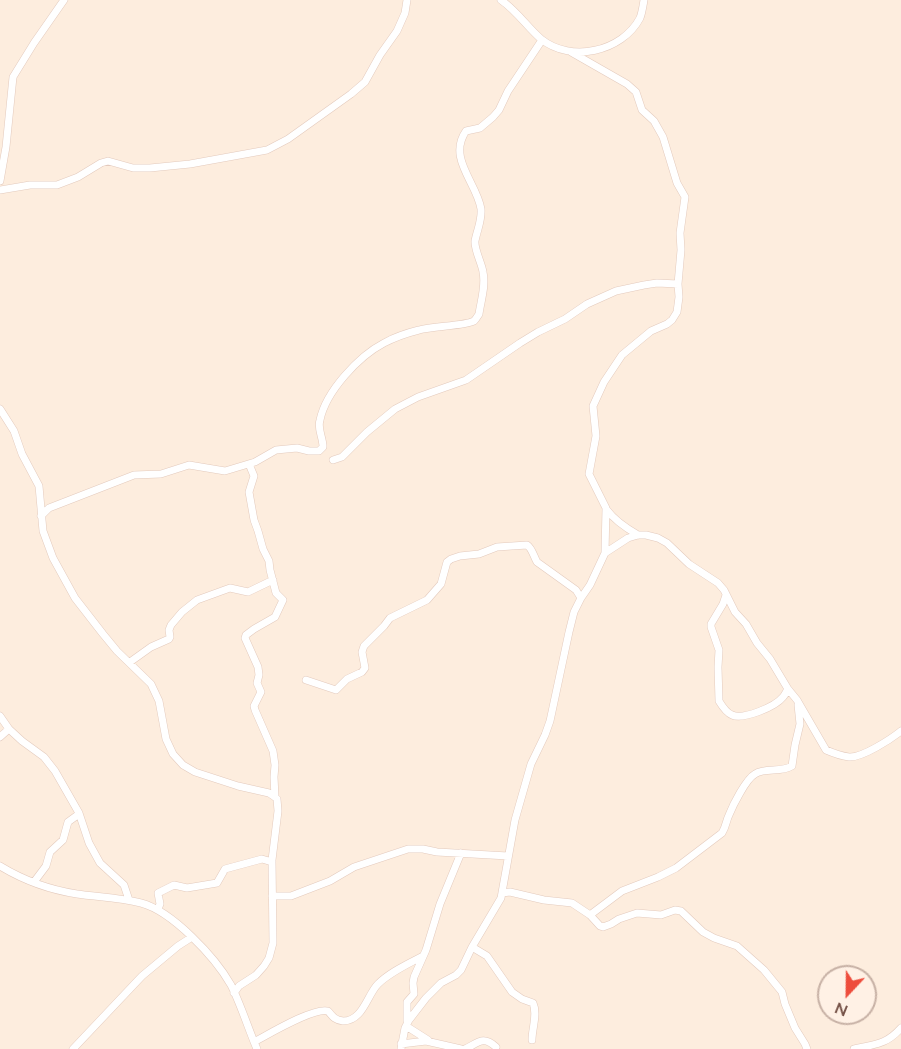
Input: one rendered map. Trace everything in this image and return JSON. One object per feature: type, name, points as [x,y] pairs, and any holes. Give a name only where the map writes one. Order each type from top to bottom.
[{"type":"street","points":[[0,181],[13,77],[64,0]]},
{"type":"street","points":[[0,190],[30,185],[57,185],[78,177],[101,162],[108,161],[133,168],[150,168],[190,164],[267,150],[288,139],[365,82],[397,31],[405,14],[407,0]]},
{"type":"street","points":[[501,0],[518,14],[542,40],[560,49],[571,51],[589,51],[614,44],[634,26],[641,16],[644,0]]},
{"type":"street","points":[[41,516],[52,506],[134,475],[161,474],[189,465],[225,471],[249,464],[276,450],[297,448],[315,452],[322,449],[323,442],[319,424],[323,408],[337,386],[361,360],[385,342],[422,329],[470,322],[478,317],[484,273],[475,241],[481,211],[478,198],[461,163],[460,144],[466,132],[480,128],[499,110],[508,91],[542,40]]},
{"type":"street","points":[[571,51],[633,88],[642,110],[654,121],[663,137],[677,183],[685,197],[680,233],[677,312],[667,324],[651,331],[622,355],[594,401],[596,436],[589,474],[611,516],[638,535]]},
{"type":"street","points":[[333,460],[342,457],[395,409],[466,380],[520,343],[565,319],[586,304],[616,291],[657,283],[678,284]]},
{"type":"street","points":[[0,409],[14,431],[22,454],[39,486],[43,531],[53,558],[71,592],[117,651],[151,684],[156,693],[168,746],[173,754],[183,765],[195,772],[269,793],[275,797]]},
{"type":"street","points":[[234,993],[239,986],[260,971],[269,958],[274,936],[272,862],[278,811],[273,777],[275,765],[273,751],[254,706],[261,692],[257,683],[259,672],[245,638],[256,627],[275,617],[283,599],[277,594],[269,561],[254,520],[249,492],[254,476],[249,464]]},
{"type":"street","points":[[407,1025],[426,998],[441,983],[461,970],[502,893],[515,820],[531,764],[550,721],[574,612],[605,553],[606,508]]},
{"type":"street","points":[[605,553],[628,538],[638,535],[658,538],[667,543],[689,564],[718,583],[730,605],[746,624],[797,700],[827,751],[851,757],[858,756],[889,741],[901,731]]},
{"type":"street","points":[[306,680],[336,690],[349,678],[362,672],[365,668],[362,652],[364,646],[390,618],[427,600],[441,584],[447,562],[460,556],[479,554],[497,547],[527,545],[537,562],[576,590],[581,598]]},
{"type":"street","points":[[130,662],[148,649],[169,639],[171,625],[196,600],[230,588],[250,592],[273,580]]},
{"type":"street","points":[[726,595],[711,624],[719,650],[717,667],[721,705],[730,715],[740,717],[758,712],[778,701],[783,698],[788,689]]},
{"type":"street","points":[[590,915],[622,891],[676,868],[722,833],[738,795],[754,774],[785,770],[792,766],[800,724],[797,700]]},
{"type":"street","points":[[0,716],[9,729],[50,764],[69,792],[80,814],[89,843],[100,863],[124,885],[129,900]]},
{"type":"street","points":[[0,737],[9,729]]},
{"type":"street","points":[[34,882],[45,868],[53,847],[63,840],[68,822],[80,814]]},
{"type":"street","points":[[272,896],[291,896],[354,867],[408,849],[508,856]]},
{"type":"street","points":[[401,1047],[407,1025],[407,1002],[414,994],[413,980],[461,853]]},
{"type":"street","points":[[158,909],[160,904],[158,893],[170,886],[188,888],[218,883],[226,869],[264,858],[272,862]]},
{"type":"street","points":[[0,866],[22,878],[71,893],[129,900],[158,909],[166,914],[192,937],[231,985],[255,1045],[302,1017],[322,1010],[328,1011],[337,1020],[351,1019],[365,1006],[378,984],[423,956]]},
{"type":"street","points":[[502,893],[510,892],[544,900],[569,902],[590,915],[603,927],[637,914],[661,915],[675,910],[681,911],[704,932],[737,946],[764,970],[783,992],[785,1005],[807,1049]]},
{"type":"street","points":[[73,1049],[142,976],[192,937]]},
{"type":"street","points":[[472,947],[487,956],[512,992],[535,1005],[532,1040]]},
{"type":"street","points":[[407,1025],[430,1042]]},
{"type":"street","points":[[854,1049],[890,1039],[901,1028]]},
{"type":"street","points":[[401,1047],[418,1041],[463,1049],[486,1040],[496,1047]]}]
